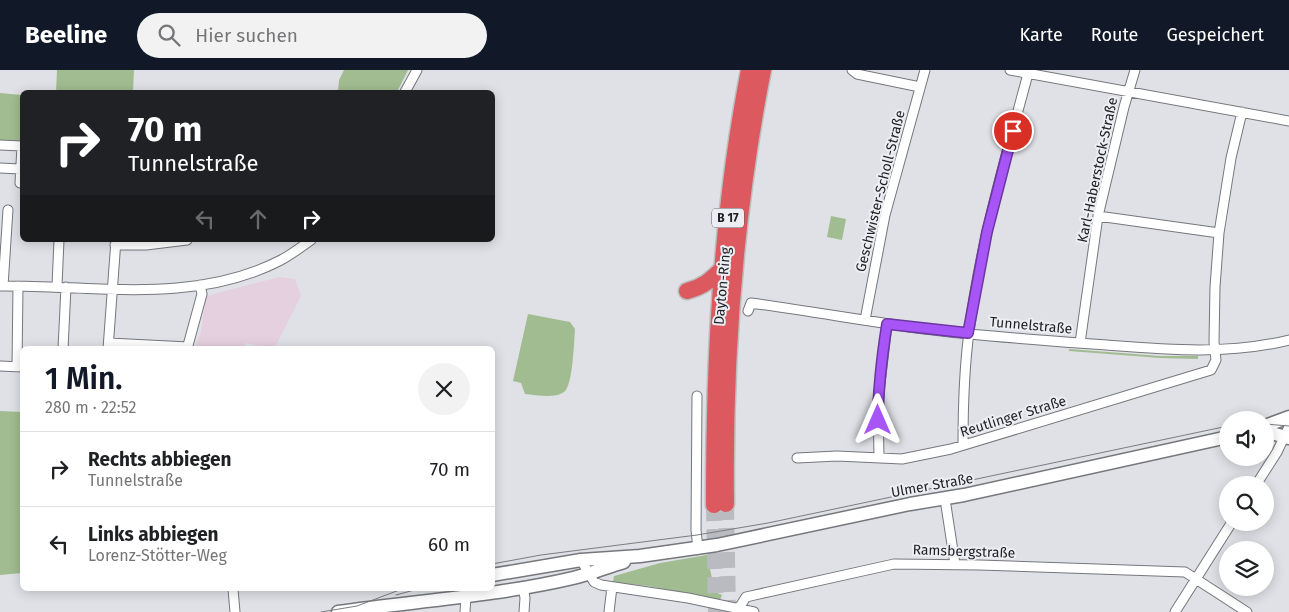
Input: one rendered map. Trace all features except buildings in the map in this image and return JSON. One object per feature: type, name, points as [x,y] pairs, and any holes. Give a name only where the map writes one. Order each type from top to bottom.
[{"type":"highway","points":[[748,70],[752,94]]},
{"type":"highway","points":[[752,94],[765,70]]},
{"type":"highway","name":"Dayton-Ring","points":[[752,94],[744,199],[732,309],[720,505],[714,418],[719,308],[734,164],[752,94]]},
{"type":"highway","points":[[719,308],[707,299],[687,291],[700,288],[710,282],[723,268]]},
{"type":"street","points":[[406,90],[417,70]]},
{"type":"street","points":[[852,70],[857,74],[920,87]]},
{"type":"street","name":"Geschwister-Scholl-Straße","points":[[865,320],[887,208],[925,70]]},
{"type":"street","points":[[1010,70],[1289,121]]},
{"type":"street","name":"Karl-Haberstock-Straße","points":[[1080,343],[1098,216],[1135,70]]},
{"type":"street","points":[[963,445],[964,386],[968,333],[989,223],[1029,72]]},
{"type":"street","points":[[1215,351],[1215,287],[1219,233],[1242,112]]},
{"type":"street","points":[[0,145],[20,146]]},
{"type":"street","points":[[0,168],[20,169],[20,182]]},
{"type":"street","points":[[8,210],[2,286],[170,289],[200,285],[256,271],[279,261],[308,242]]},
{"type":"street","points":[[1098,216],[1219,233]]},
{"type":"street","points":[[59,242],[63,346]]},
{"type":"street","points":[[108,346],[116,242],[146,245],[171,242]]},
{"type":"street","points":[[188,346],[202,294],[200,285]]},
{"type":"street","points":[[0,366],[20,367],[18,286]]},
{"type":"street","name":"Tunnelstraße","points":[[748,311],[752,303],[887,324],[968,333],[1080,343],[1215,351],[1267,345],[1289,340]]},
{"type":"street","points":[[879,457],[878,401],[887,324]]},
{"type":"street","name":"Reutlinger Straße","points":[[797,458],[837,456],[902,459],[963,445],[1211,370],[1216,360],[1215,351]]},
{"type":"street","points":[[697,396],[696,530],[698,548]]},
{"type":"street","points":[[1274,423],[1289,417]]},
{"type":"street","points":[[1262,476],[1288,434],[1274,432]]},
{"type":"street","name":"Ulmer Straße","points":[[495,574],[581,560],[640,556],[698,548],[1044,478],[1098,464],[1219,438]]},
{"type":"street","points":[[944,498],[954,564]]},
{"type":"street","points":[[1174,612],[1226,531]]},
{"type":"street","name":"Ulmer Straße","points":[[495,590],[524,587],[588,573],[640,556]]},
{"type":"street","points":[[581,560],[594,582],[612,587],[688,598],[754,612]]},
{"type":"street","name":"Ramsbergstraße","points":[[740,608],[746,597],[894,564],[954,564],[1185,572],[1247,612]]},
{"type":"street","points":[[524,587],[524,612]]},
{"type":"street","points":[[609,612],[612,587]]},
{"type":"street","points":[[233,591],[235,612]]},
{"type":"street","name":"Ulmer Straße","points":[[412,602],[446,591]]},
{"type":"street","points":[[465,612],[466,592]]},
{"type":"street","name":"Ulmer Straße","points":[[338,612],[412,602],[434,601],[466,592]]},
{"type":"shaded area","points":[[279,277],[295,279],[301,296],[276,346],[260,346],[246,343],[245,346],[196,346],[201,331],[206,296]]},
{"type":"green space","points":[[57,70],[134,70],[133,90],[56,90]]},
{"type":"green space","points":[[344,70],[408,70],[398,90],[338,90],[339,80]]},
{"type":"green space","points":[[0,93],[20,95],[20,142],[0,141]]},
{"type":"green space","points":[[831,216],[846,219],[842,240],[827,237]]},
{"type":"green space","points":[[528,314],[570,322],[575,329],[569,381],[567,388],[560,394],[545,396],[525,394],[521,383],[513,381]]},
{"type":"green space","points":[[1069,349],[1160,356],[1198,356],[1198,359],[1069,351]]},
{"type":"green space","points":[[0,411],[20,412],[20,573],[0,575]]},
{"type":"green space","points":[[707,555],[715,592],[722,595],[720,600],[648,586],[613,582],[614,576],[660,563]]},
{"type":"tunnel","points":[[726,504],[728,612]]},
{"type":"tunnel","points":[[714,505],[716,612]]},
{"type":"tram line","points":[[1274,425],[1289,426]]},
{"type":"tram line","points":[[495,563],[541,555],[697,535],[768,523],[1219,428]]},
{"type":"tram line","points":[[321,612],[357,606],[397,591]]},
{"type":"tram line","points":[[396,595],[411,591]]},
{"type":"route","points":[[878,420],[881,364],[887,324],[968,333],[987,232],[1013,131]]}]
